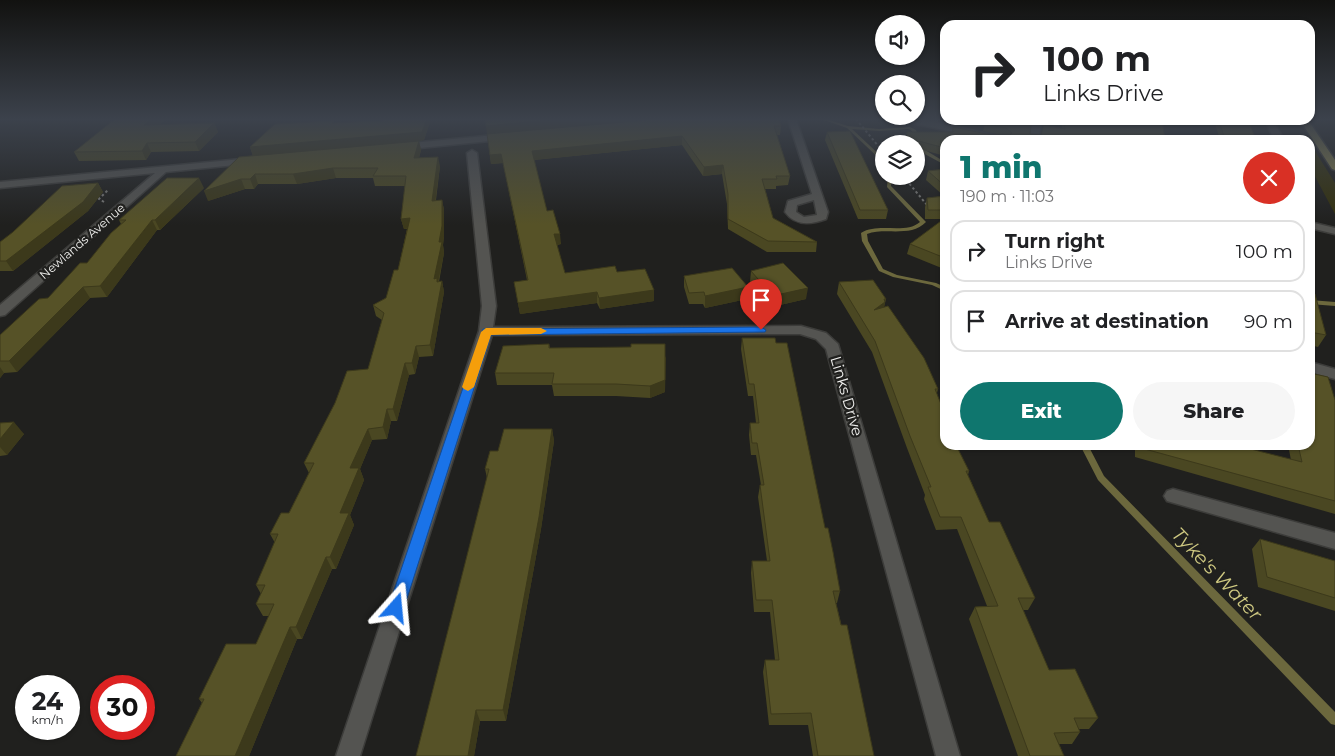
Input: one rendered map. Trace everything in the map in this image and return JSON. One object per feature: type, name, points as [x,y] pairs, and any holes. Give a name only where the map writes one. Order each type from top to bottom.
[{"type":"main road","points":[[1326,154],[1335,168]]},
{"type":"street","points":[[348,756],[486,332],[489,306],[477,154]]},
{"type":"street","points":[[804,154],[818,196]]},
{"type":"street","points":[[0,185],[261,160]]},
{"type":"street","name":"Newlands Avenue","points":[[0,312],[160,174],[163,169]]},
{"type":"street","points":[[1315,227],[1335,232]]},
{"type":"street","name":"Links Drive","points":[[486,332],[801,330],[821,336],[833,347],[948,756]]},
{"type":"street","points":[[1315,368],[1335,374]]},
{"type":"street","points":[[1173,496],[1335,541]]},
{"type":"path","points":[[910,185],[928,206]]},
{"type":"path","points":[[102,188],[111,187],[98,200],[108,204],[125,204]]},
{"type":"shaded area","points":[[1315,154],[1317,154],[1335,183],[1335,214],[1315,176]]},
{"type":"building","points":[[270,154],[415,154],[414,158],[438,157],[432,201],[442,200],[442,226],[439,242],[442,242],[434,279],[437,278],[437,282],[442,281],[430,345],[416,346],[412,363],[405,363],[393,409],[387,409],[383,427],[368,429],[350,468],[359,468],[340,513],[349,513],[330,557],[326,557],[296,627],[290,627],[235,756],[176,756],[204,699],[199,699],[226,644],[256,644],[274,604],[256,604],[265,585],[256,585],[278,534],[270,534],[281,513],[289,513],[314,463],[304,463],[335,403],[347,371],[368,369],[384,313],[373,305],[386,298],[394,270],[398,270],[410,218],[401,219],[406,176],[373,176],[378,168],[333,168],[293,174],[255,174],[250,179],[241,179],[204,191],[239,157]]},
{"type":"building","points":[[501,154],[533,154],[547,211],[553,210],[560,234],[554,234],[565,273],[615,266],[617,272],[645,269],[654,290],[599,298],[597,292],[518,303],[514,282],[528,280]]},
{"type":"building","points":[[695,154],[783,154],[790,176],[776,176],[777,179],[762,179],[773,218],[817,242],[768,241],[728,219],[728,194],[723,165],[704,167]]},
{"type":"building","points":[[836,154],[861,154],[888,210],[860,210]]},
{"type":"building","points":[[940,170],[940,182],[928,171]]},
{"type":"building","points":[[167,178],[199,178],[155,220],[152,220],[100,286],[83,287],[9,361],[0,361],[0,335],[39,299],[48,298],[80,263],[87,263],[111,233],[126,220],[119,220]]},
{"type":"building","points":[[98,183],[83,202],[6,261],[0,261],[0,242],[62,186]]},
{"type":"building","points":[[940,197],[940,210],[928,210],[927,198]]},
{"type":"building","points":[[940,222],[940,256],[910,244]]},
{"type":"building","points":[[783,263],[808,288],[781,294],[773,285],[765,287],[751,271]]},
{"type":"building","points":[[732,268],[748,287],[705,296],[704,292],[689,293],[684,276]]},
{"type":"building","points":[[873,280],[886,299],[884,299],[885,302],[874,310],[888,306],[924,358],[938,389],[935,389],[940,402],[940,450],[958,450],[989,522],[1000,522],[1035,598],[1018,598],[1049,670],[1075,669],[1098,718],[1074,718],[1080,732],[1054,733],[1064,756],[1030,756],[975,607],[998,606],[961,517],[940,517],[928,487],[931,487],[875,341],[839,282]]},
{"type":"building","points":[[1315,294],[1326,335],[1315,333]]},
{"type":"building","points":[[742,338],[775,338],[776,343],[787,343],[825,528],[828,528],[833,552],[840,591],[833,591],[841,625],[847,625],[874,756],[818,756],[811,713],[771,714],[765,660],[779,660],[772,600],[756,600],[752,561],[770,561],[760,485],[764,485],[757,443],[752,443],[750,423],[759,423],[754,384],[749,384]]},
{"type":"building","points":[[549,344],[549,348],[631,347],[631,344],[665,344],[665,380],[650,386],[552,384],[554,373],[495,373],[503,346]]},
{"type":"building","points":[[1315,374],[1328,377],[1335,400],[1335,501],[1148,450],[1255,450],[1302,462],[1299,450],[1315,450]]},
{"type":"building","points":[[14,422],[0,439],[0,423]]},
{"type":"building","points":[[504,429],[552,429],[539,517],[503,710],[476,710],[468,756],[416,756],[489,469],[485,469],[490,451],[498,451]]},
{"type":"building","points":[[1260,539],[1335,561],[1335,598],[1267,577]]},
{"type":"waterway","points":[[929,154],[940,161]]},
{"type":"waterway","name":"Tyke's Water","points":[[889,185],[923,222],[915,228],[870,231],[864,233],[865,241],[881,270],[895,276],[940,287]]},
{"type":"waterway","points":[[1315,302],[1335,304]]},
{"type":"waterway","name":"Tyke's Water","points":[[1087,450],[1101,478],[1335,720]]},
{"type":"slow traffic","points":[[468,387],[486,332],[541,331]]},
{"type":"route","points":[[396,608],[486,332],[761,330]]}]
